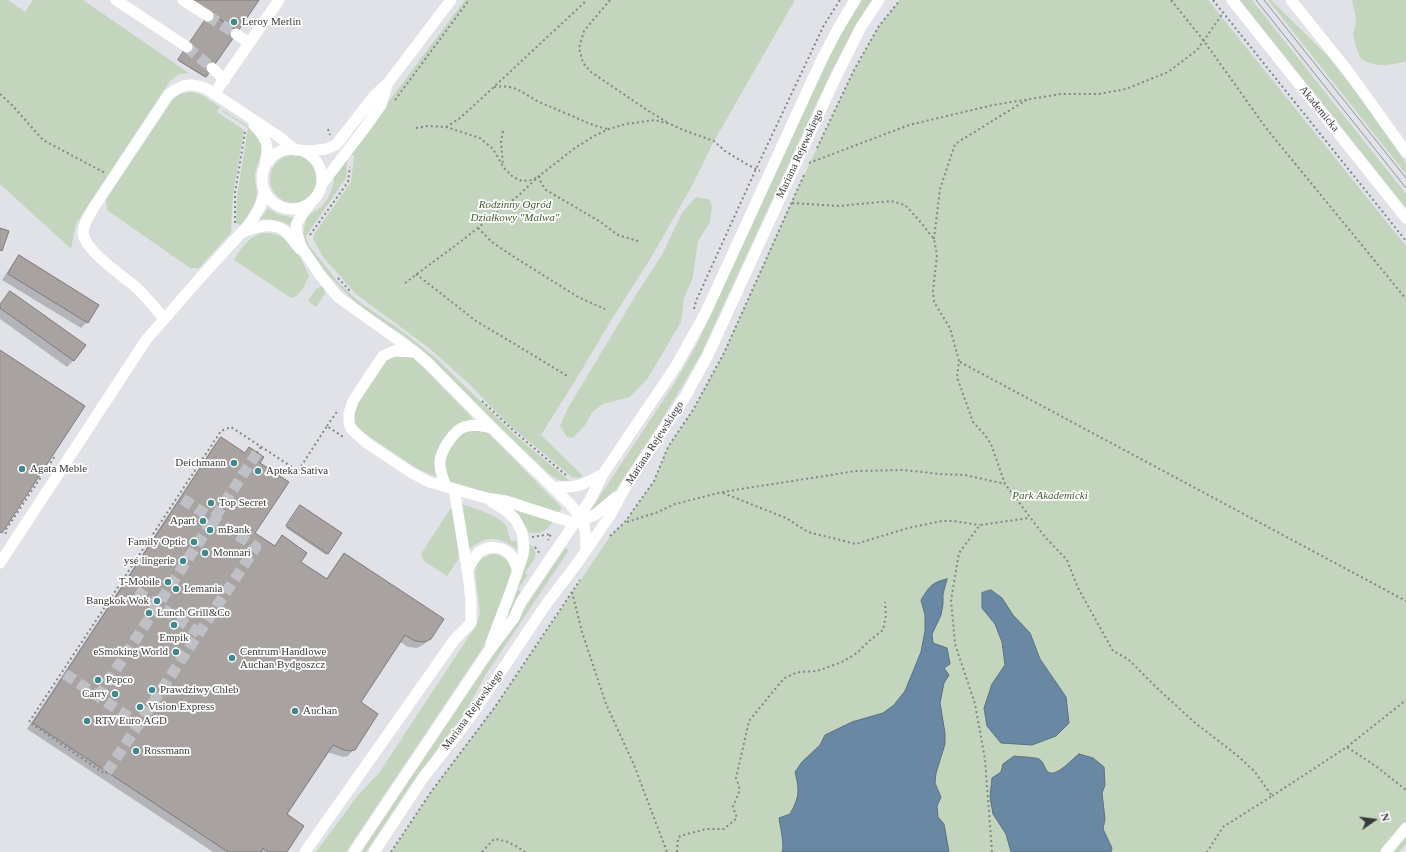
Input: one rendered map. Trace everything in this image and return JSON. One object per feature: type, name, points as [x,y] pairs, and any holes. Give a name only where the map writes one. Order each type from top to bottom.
[{"type":"street","points":[[116,0],[187,47]]},
{"type":"street","points":[[183,0],[208,16]]},
{"type":"street","points":[[214,94],[279,0]]},
{"type":"street","points":[[264,168],[277,154],[286,150],[310,151],[326,149],[336,145],[375,96],[388,83],[451,0]]},
{"type":"street","name":"Mariana Rejewskiego","points":[[354,852],[486,655],[514,618],[521,602],[562,541],[579,520],[604,474],[676,366],[705,314],[821,61],[855,0]]},
{"type":"street","name":"Mariana Rejewskiego","points":[[374,852],[424,778],[469,719],[547,603],[611,514],[626,486],[681,403],[699,372],[834,81],[861,27],[879,0]]},
{"type":"street","name":"Akademicka","points":[[1232,0],[1406,218]]},
{"type":"street","points":[[1292,0],[1347,70],[1406,152]]},
{"type":"street","points":[[236,34],[249,43]]},
{"type":"street","points":[[212,68],[225,80]]},
{"type":"street","points":[[322,184],[364,129],[380,104],[388,83]]},
{"type":"street","points":[[164,318],[137,288],[93,251],[87,243],[83,233],[86,221],[113,178],[169,94],[177,88],[189,85],[198,86],[214,94],[278,136],[295,150],[305,152],[313,157],[319,165],[322,174],[322,184],[320,192],[301,216],[296,225],[300,245],[315,268]]},
{"type":"street","points":[[244,114],[264,135],[267,144],[267,155],[262,176],[265,191],[270,199],[276,205],[284,208],[302,208],[310,204]]},
{"type":"street","points":[[0,563],[146,340],[251,222],[260,207],[265,191]]},
{"type":"street","points":[[238,236],[257,226],[275,226],[282,229],[338,297],[415,352],[430,365],[552,486],[579,520],[586,533],[586,550]]},
{"type":"street","points":[[415,352],[394,351],[383,356],[353,401],[349,413],[349,424],[352,430],[390,459],[422,479],[486,498],[506,501],[559,519],[579,520],[595,515],[610,504],[626,486]]},
{"type":"street","points":[[305,852],[454,639],[471,623],[471,600],[467,570],[450,487],[443,477],[440,462],[441,456],[451,439],[462,428],[472,425],[492,428]]},
{"type":"street","points":[[552,486],[577,487],[586,484],[604,474]]},
{"type":"street","points":[[486,498],[511,514],[518,523],[523,537],[523,555],[502,618],[486,655]]},
{"type":"street","points":[[467,570],[480,551],[490,548],[501,548],[509,554],[513,558],[518,570]]},
{"type":"street","points":[[1386,852],[1406,828]]},
{"type":"path","points":[[390,106],[469,0]]},
{"type":"path","points":[[582,0],[586,1]]},
{"type":"path","points":[[610,0],[584,31],[579,48],[583,63],[597,76],[670,124],[714,141],[748,165],[769,174]]},
{"type":"path","points":[[694,313],[696,300],[756,169],[824,25],[840,0]]},
{"type":"path","points":[[816,149],[854,70],[872,38],[879,26],[900,0]]},
{"type":"path","points":[[1171,0],[1204,41],[1266,128],[1406,299]]},
{"type":"path","points":[[1213,0],[1406,241]]},
{"type":"path","points":[[446,127],[471,108],[586,1]]},
{"type":"path","points":[[810,163],[909,125],[992,105],[1061,94],[1099,94],[1126,89],[1168,72],[1197,50],[1223,13]]},
{"type":"path","points":[[492,87],[501,86],[513,88],[525,93],[538,102],[583,122],[609,129]]},
{"type":"path","points":[[0,94],[44,140],[113,178]]},
{"type":"path","points":[[1030,98],[956,144],[940,189],[934,239],[937,255],[933,291],[934,302],[950,328],[959,361],[957,377],[973,422],[991,444],[1005,484],[1029,518],[1067,560],[1078,588],[1113,651],[1128,659],[1194,722],[1238,756],[1254,772],[1272,796]]},
{"type":"path","points":[[405,283],[478,228],[575,148],[594,136],[609,129],[626,124],[655,120],[670,124]]},
{"type":"path","points":[[416,128],[428,126],[446,127],[480,138],[493,149],[504,168],[513,177],[522,181],[531,180],[540,176]]},
{"type":"path","points":[[238,236],[235,193],[246,129]]},
{"type":"path","points":[[328,129],[329,134],[336,145]]},
{"type":"path","points":[[503,131],[501,142],[504,168]]},
{"type":"path","points":[[310,240],[310,234],[348,182],[351,157],[346,152]]},
{"type":"path","points":[[813,156],[792,203],[839,206],[891,201],[905,205],[934,239]]},
{"type":"path","points":[[540,176],[541,183],[546,190],[599,221],[618,235],[641,242]]},
{"type":"path","points":[[478,228],[492,242],[511,255],[578,297],[605,308]]},
{"type":"path","points":[[416,274],[476,321],[569,378]]},
{"type":"path","points":[[337,276],[352,294]]},
{"type":"path","points":[[959,361],[1406,601]]},
{"type":"path","points":[[478,396],[515,432],[570,478],[576,480],[577,487]]},
{"type":"path","points":[[107,772],[105,774],[29,722],[221,431],[231,427],[298,471],[327,426],[346,439]]},
{"type":"path","points":[[257,453],[261,447]]},
{"type":"path","points":[[626,522],[658,512],[675,504],[722,492],[856,471],[904,470],[965,475],[1005,484]]},
{"type":"path","points":[[722,492],[786,518],[808,532],[856,544],[908,528],[942,521],[980,525],[1029,518]]},
{"type":"path","points":[[548,541],[559,519]]},
{"type":"path","points":[[980,525],[959,553],[951,600],[955,644],[974,704],[985,759],[992,852]]},
{"type":"path","points":[[523,537],[551,534],[562,541]]},
{"type":"path","points":[[540,558],[545,548]]},
{"type":"path","points":[[572,592],[582,632],[606,704],[634,766],[666,852]]},
{"type":"path","points":[[677,852],[678,839],[680,836],[706,829],[724,829],[737,818],[733,807],[739,792],[739,786],[736,778],[739,763],[749,721],[760,707],[785,678],[800,672],[817,671],[842,662],[857,653],[883,630],[886,615],[885,602]]},
{"type":"path","points":[[1207,852],[1224,827],[1347,747],[1406,700]]},
{"type":"path","points":[[1347,747],[1378,767],[1406,790]]},
{"type":"path","points":[[482,852],[494,839],[503,840],[514,844],[525,852]]},
{"type":"green space","points":[[0,0],[8,0],[25,12],[33,0],[83,0],[189,73],[179,74],[170,81],[76,224],[71,249],[0,184]]},
{"type":"green space","name":"Rodzinny Ogród Działkowy \"Malwa\"","points":[[465,0],[795,0],[714,141],[693,184],[652,256],[541,435],[583,476],[579,478],[572,477],[508,424],[466,381],[429,348],[356,294],[323,257],[313,239],[315,233],[351,182],[354,156],[350,153]]},
{"type":"green space","points":[[862,0],[872,0],[857,23],[831,72],[700,356],[663,418],[613,494],[590,511],[674,384],[696,346],[832,51]]},
{"type":"green space","name":"Park Akademicki","points":[[900,0],[1208,0],[1406,246],[1406,844],[1399,852],[391,852],[431,792],[495,707],[611,535],[625,522],[654,481],[668,447],[693,410],[724,353],[791,203],[854,70],[879,26]]},
{"type":"green space","points":[[1240,0],[1252,0],[1406,194],[1406,208]]},
{"type":"green space","points":[[1268,0],[1271,0],[1327,55],[1360,97],[1406,163],[1406,174]]},
{"type":"green space","points":[[1352,0],[1406,0],[1406,61],[1378,65],[1361,59],[1355,44],[1353,33],[1356,23]]},
{"type":"green space","points":[[191,92],[200,94],[220,107],[217,112],[244,130],[233,195],[231,233],[199,268],[190,268],[107,210],[106,199],[172,100],[180,94]]},
{"type":"green space","points":[[223,110],[258,133],[263,144],[256,172],[256,199],[241,226],[236,223],[237,196],[248,128],[222,111]]},
{"type":"green space","points":[[294,155],[303,157],[311,162],[316,170],[318,179],[316,188],[311,196],[303,201],[294,203],[285,201],[277,196],[272,188],[270,179],[272,170],[277,162],[285,157]]},
{"type":"green space","points":[[349,157],[346,178],[306,236],[308,244],[338,282],[358,301],[402,331],[437,359],[515,435],[571,482],[559,480],[549,474],[429,356],[403,335],[366,311],[352,299],[329,276],[307,246],[303,233],[306,219],[309,215],[321,207],[328,198],[333,186],[334,175]]},
{"type":"green space","points":[[696,197],[709,199],[712,206],[710,222],[698,241],[693,277],[684,298],[681,322],[648,378],[630,397],[603,404],[592,412],[586,424],[573,438],[567,437],[560,426],[568,408],[663,253],[682,213]]},
{"type":"green space","points":[[268,208],[277,214],[294,218],[291,226],[276,220],[260,219]]},
{"type":"green space","points":[[261,233],[275,234],[285,239],[298,253],[304,265],[309,276],[305,286],[293,298],[234,260],[245,244]]},
{"type":"green space","points":[[323,287],[325,294],[316,307],[308,301],[316,289]]},
{"type":"green space","points":[[392,355],[414,358],[473,419],[459,424],[437,477],[413,466],[361,431],[355,423],[354,408],[384,360]]},
{"type":"green space","points":[[467,430],[486,431],[562,508],[558,514],[449,481],[445,464],[447,452],[456,439]]},
{"type":"green space","points":[[461,504],[485,512],[503,522],[506,526],[511,541],[517,541],[517,550],[498,539],[487,539],[468,550]]},
{"type":"green space","points":[[452,506],[459,558],[447,576],[424,561],[421,554]]},
{"type":"green space","points":[[513,510],[553,521],[548,528],[542,532],[526,532]]},
{"type":"green space","points":[[528,543],[535,550],[535,558],[525,573],[528,575],[518,589],[521,592],[513,610],[504,624]]},
{"type":"green space","points":[[565,548],[569,550],[485,676],[464,714],[414,780],[366,852],[361,852]]},
{"type":"green space","points":[[496,554],[503,557],[507,561],[512,574],[490,634],[480,652],[346,852],[316,852],[358,795],[379,773],[477,624],[480,614],[475,572],[477,564],[485,557]]},
{"type":"water","points":[[947,579],[943,594],[941,615],[932,634],[933,643],[947,648],[950,664],[944,668],[949,675],[944,683],[940,703],[945,733],[945,744],[936,773],[935,783],[941,797],[937,806],[938,817],[944,824],[949,852],[782,852],[783,841],[779,818],[790,814],[797,799],[798,784],[795,772],[802,762],[820,745],[825,735],[852,722],[883,713],[894,705],[905,691],[921,652],[925,631],[925,615],[921,600],[931,586]]},
{"type":"water","points":[[991,590],[1002,598],[1013,615],[1030,633],[1040,659],[1066,697],[1069,723],[1056,736],[1032,745],[1001,743],[987,726],[984,708],[992,684],[1005,665],[1002,642],[995,624],[982,608],[982,593]]},
{"type":"water","points":[[1079,754],[1093,758],[1104,767],[1105,785],[1102,793],[1105,819],[1103,829],[1112,848],[1111,852],[1011,852],[1006,834],[993,814],[990,797],[992,778],[1001,772],[1003,764],[1014,756],[1039,759],[1048,772],[1051,773],[1064,767]]},
{"type":"building","name":"Leroy Merlin","points":[[191,0],[259,0],[238,31]]},
{"type":"building","points":[[210,13],[238,31],[206,77],[178,60]]},
{"type":"building","points":[[0,228],[9,231],[2,251],[0,250]]},
{"type":"building","points":[[19,255],[99,305],[88,323],[8,274]]},
{"type":"building","points":[[10,291],[86,345],[74,361],[0,308],[0,305]]},
{"type":"building","name":"Agata Meble","points":[[0,350],[85,406],[2,533],[0,532]]},
{"type":"building","name":"Centrum Handlowe Auchan Bydgoszcz","points":[[221,437],[245,453],[249,447],[264,457],[260,463],[289,482],[255,533],[275,546],[282,535],[307,553],[301,562],[327,579],[344,553],[444,619],[431,639],[427,641],[415,641],[405,635],[361,702],[378,714],[355,750],[344,750],[333,745],[287,814],[304,826],[287,852],[268,852],[263,848],[261,852],[228,852],[33,723]]},
{"type":"building","points":[[300,505],[342,533],[328,554],[286,526]]},
{"type":"tunnel","points":[[208,16],[236,34]]},
{"type":"tunnel","points":[[187,47],[212,68]]},
{"type":"tunnel","points":[[98,697],[257,453]]},
{"type":"tunnel","points":[[107,772],[256,547],[181,498]]},
{"type":"tunnel","points":[[136,591],[199,633]]},
{"type":"tunnel","points":[[65,674],[139,724]]},
{"type":"tram line","points":[[1256,0],[1406,188]]},
{"type":"tram line","points":[[1264,0],[1406,178]]},
{"type":"place","name":"Leroy Merlin","points":[[234,22]]},
{"type":"place","name":"Deichmann","points":[[234,463]]},
{"type":"place","name":"Agata Meble","points":[[22,469]]},
{"type":"place","name":"Apteka Sativa","points":[[258,471]]},
{"type":"place","name":"Top Secret","points":[[211,503]]},
{"type":"place","name":"Apart","points":[[203,521]]},
{"type":"place","name":"mBank","points":[[210,530]]},
{"type":"place","name":"Family Optic","points":[[194,542]]},
{"type":"place","name":"Monnari","points":[[205,553]]},
{"type":"place","name":"ysé lingerie","points":[[183,561]]},
{"type":"place","name":"T-Mobile","points":[[168,582]]},
{"type":"place","name":"Lemania","points":[[176,589]]},
{"type":"place","name":"Bangkok Wok","points":[[157,601]]},
{"type":"place","name":"Lunch Grill&Co","points":[[149,613]]},
{"type":"place","name":"Empik","points":[[174,625]]},
{"type":"place","name":"eSmoking World","points":[[176,652]]},
{"type":"place","name":"Centrum Handlowe Auchan Bydgoszcz","points":[[232,658]]},
{"type":"place","name":"Pepco","points":[[98,680]]},
{"type":"place","name":"Prawdziwy Chleb","points":[[152,690]]},
{"type":"place","name":"Carry","points":[[115,694]]},
{"type":"place","name":"Vision Express","points":[[140,707]]},
{"type":"place","name":"Auchan","points":[[295,711]]},
{"type":"place","name":"RTV Euro AGD","points":[[87,721]]},
{"type":"place","name":"Rossmann","points":[[136,751]]}]
